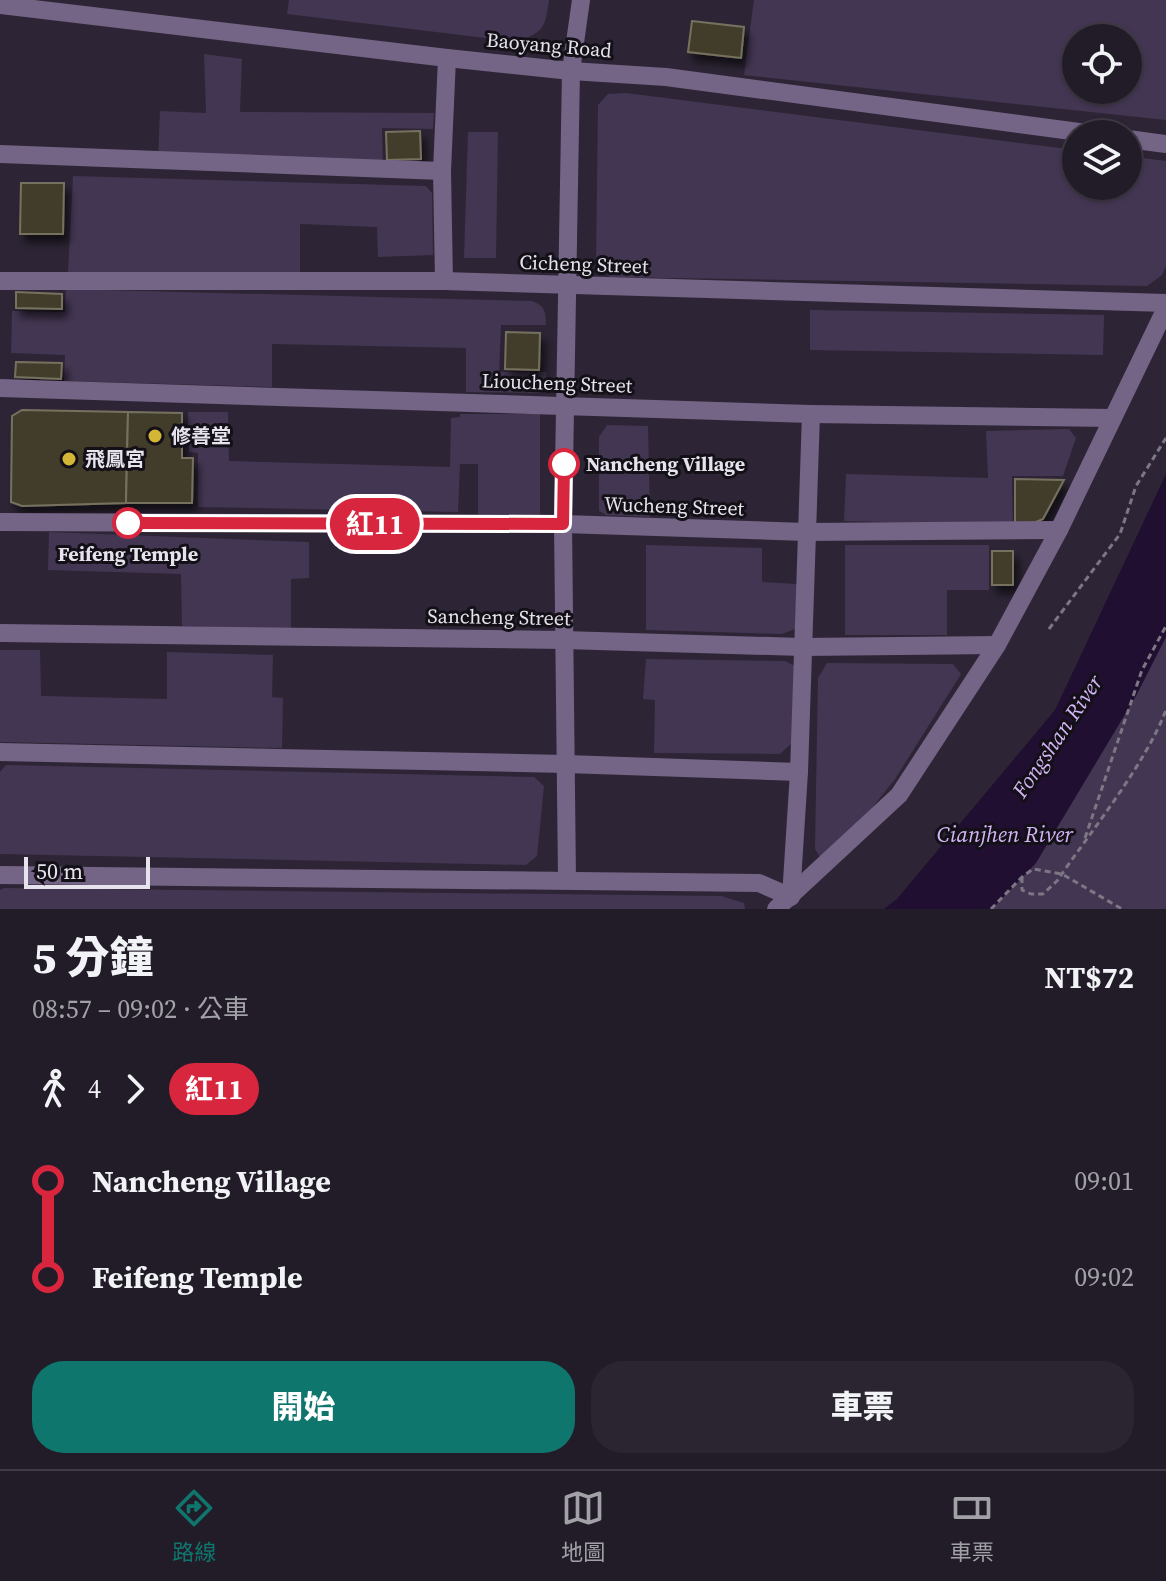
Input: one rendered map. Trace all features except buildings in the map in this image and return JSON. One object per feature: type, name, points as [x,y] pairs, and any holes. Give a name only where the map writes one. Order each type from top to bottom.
[{"type":"street","points":[[567,879],[563,524],[571,71],[581,0]]},
{"type":"street","name":"Baoyang Road","points":[[0,5],[447,58],[666,77],[1062,130]]},
{"type":"street","points":[[444,281],[442,171],[447,58]]},
{"type":"street","points":[[1142,141],[1166,144]]},
{"type":"street","points":[[0,154],[442,171]]},
{"type":"street","name":"Cicheng Street","points":[[0,281],[444,281],[1166,305]]},
{"type":"street","points":[[776,909],[899,795],[997,645],[1059,530],[1166,305]]},
{"type":"street","name":"Lioucheng Street","points":[[0,388],[811,414],[1112,418]]},
{"type":"street","points":[[791,897],[799,772],[811,414]]},
{"type":"street","name":"Wucheng Street","points":[[0,522],[563,524],[806,532],[1059,530]]},
{"type":"street","name":"Sancheng Street","points":[[0,633],[564,640],[802,647],[997,645]]},
{"type":"street","points":[[0,752],[799,772]]},
{"type":"street","points":[[0,875],[759,883],[791,897]]},
{"type":"path","points":[[1049,629],[1120,534],[1136,486],[1166,438]]},
{"type":"path","points":[[1084,842],[1142,670],[1166,626]]},
{"type":"path","points":[[1022,877],[1022,890],[1043,894],[1062,874],[1160,727],[1166,710]]},
{"type":"path","points":[[991,909],[1033,869],[1062,874],[1122,909]]},
{"type":"shaded area","points":[[289,0],[549,0],[542,27],[534,35],[518,42],[287,14]]},
{"type":"shaded area","points":[[754,0],[1166,0],[1166,120],[744,75]]},
{"type":"shaded area","points":[[204,54],[242,59],[240,112],[434,113],[433,129],[382,128],[383,164],[158,160],[160,111],[206,113]]},
{"type":"shaded area","points":[[626,93],[1062,148],[1062,200],[1142,200],[1142,158],[1166,161],[1166,266],[1162,275],[1147,286],[610,277],[596,265],[598,105],[608,94]]},
{"type":"shaded area","points":[[468,132],[498,132],[496,258],[464,258]]},
{"type":"shaded area","points":[[73,176],[426,186],[432,193],[433,255],[378,257],[377,227],[300,224],[300,273],[68,273]]},
{"type":"shaded area","points":[[66,289],[532,301],[544,310],[546,325],[501,325],[499,372],[546,372],[547,385],[540,393],[466,392],[466,348],[272,344],[272,387],[64,381],[65,355],[11,353],[12,311],[65,312]]},
{"type":"shaded area","points":[[810,310],[1104,315],[1103,355],[810,350]]},
{"type":"shaded area","points":[[188,412],[228,412],[229,461],[450,467],[451,418],[460,417],[460,414],[540,414],[540,518],[478,518],[478,464],[460,464],[458,512],[198,507],[198,453],[189,452]]},
{"type":"shaded area","points":[[607,425],[648,426],[650,517],[606,515],[599,511],[599,437]]},
{"type":"shaded area","points":[[1069,429],[1076,438],[1063,476],[1012,476],[1013,525],[844,521],[846,474],[988,478],[986,431]]},
{"type":"shaded area","points":[[49,532],[309,542],[309,578],[291,579],[291,629],[182,626],[181,574],[48,570]]},
{"type":"shaded area","points":[[646,545],[762,548],[762,582],[797,584],[795,629],[782,634],[646,630]]},
{"type":"shaded area","points":[[845,545],[989,545],[989,590],[947,590],[947,635],[845,635]]},
{"type":"shaded area","points":[[1166,611],[1166,909],[980,909]]},
{"type":"shaded area","points":[[0,650],[40,650],[41,696],[167,699],[167,652],[273,655],[272,697],[283,698],[282,748],[0,742]]},
{"type":"shaded area","points":[[646,659],[785,661],[795,666],[792,743],[780,754],[654,753],[655,700],[643,699]]},
{"type":"shaded area","points":[[827,663],[953,664],[961,674],[895,779],[847,839],[820,857],[815,849],[818,678]]},
{"type":"shaded area","points":[[6,765],[534,777],[544,786],[537,856],[526,865],[0,854],[0,772]]},
{"type":"shaded area","points":[[0,890],[721,896],[744,903],[745,909],[0,909]]},
{"type":"water","name":"Cianjhen River","points":[[1166,474],[1166,637],[1136,696],[1036,863],[992,909],[884,909],[897,899],[1055,710]]},
{"type":"bus line","name":"紅11","points":[[128,523],[563,524],[564,464]]},
{"type":"place","name":"修善堂","points":[[155,436]]},
{"type":"place","name":"飛鳳宮","points":[[69,459]]},
{"type":"place","name":"Nancheng Village","points":[[564,464]]},
{"type":"place","name":"Feifeng Temple","points":[[128,523]]},
{"type":"water label","name":"Fongshan River","points":[[1057,736]]}]
